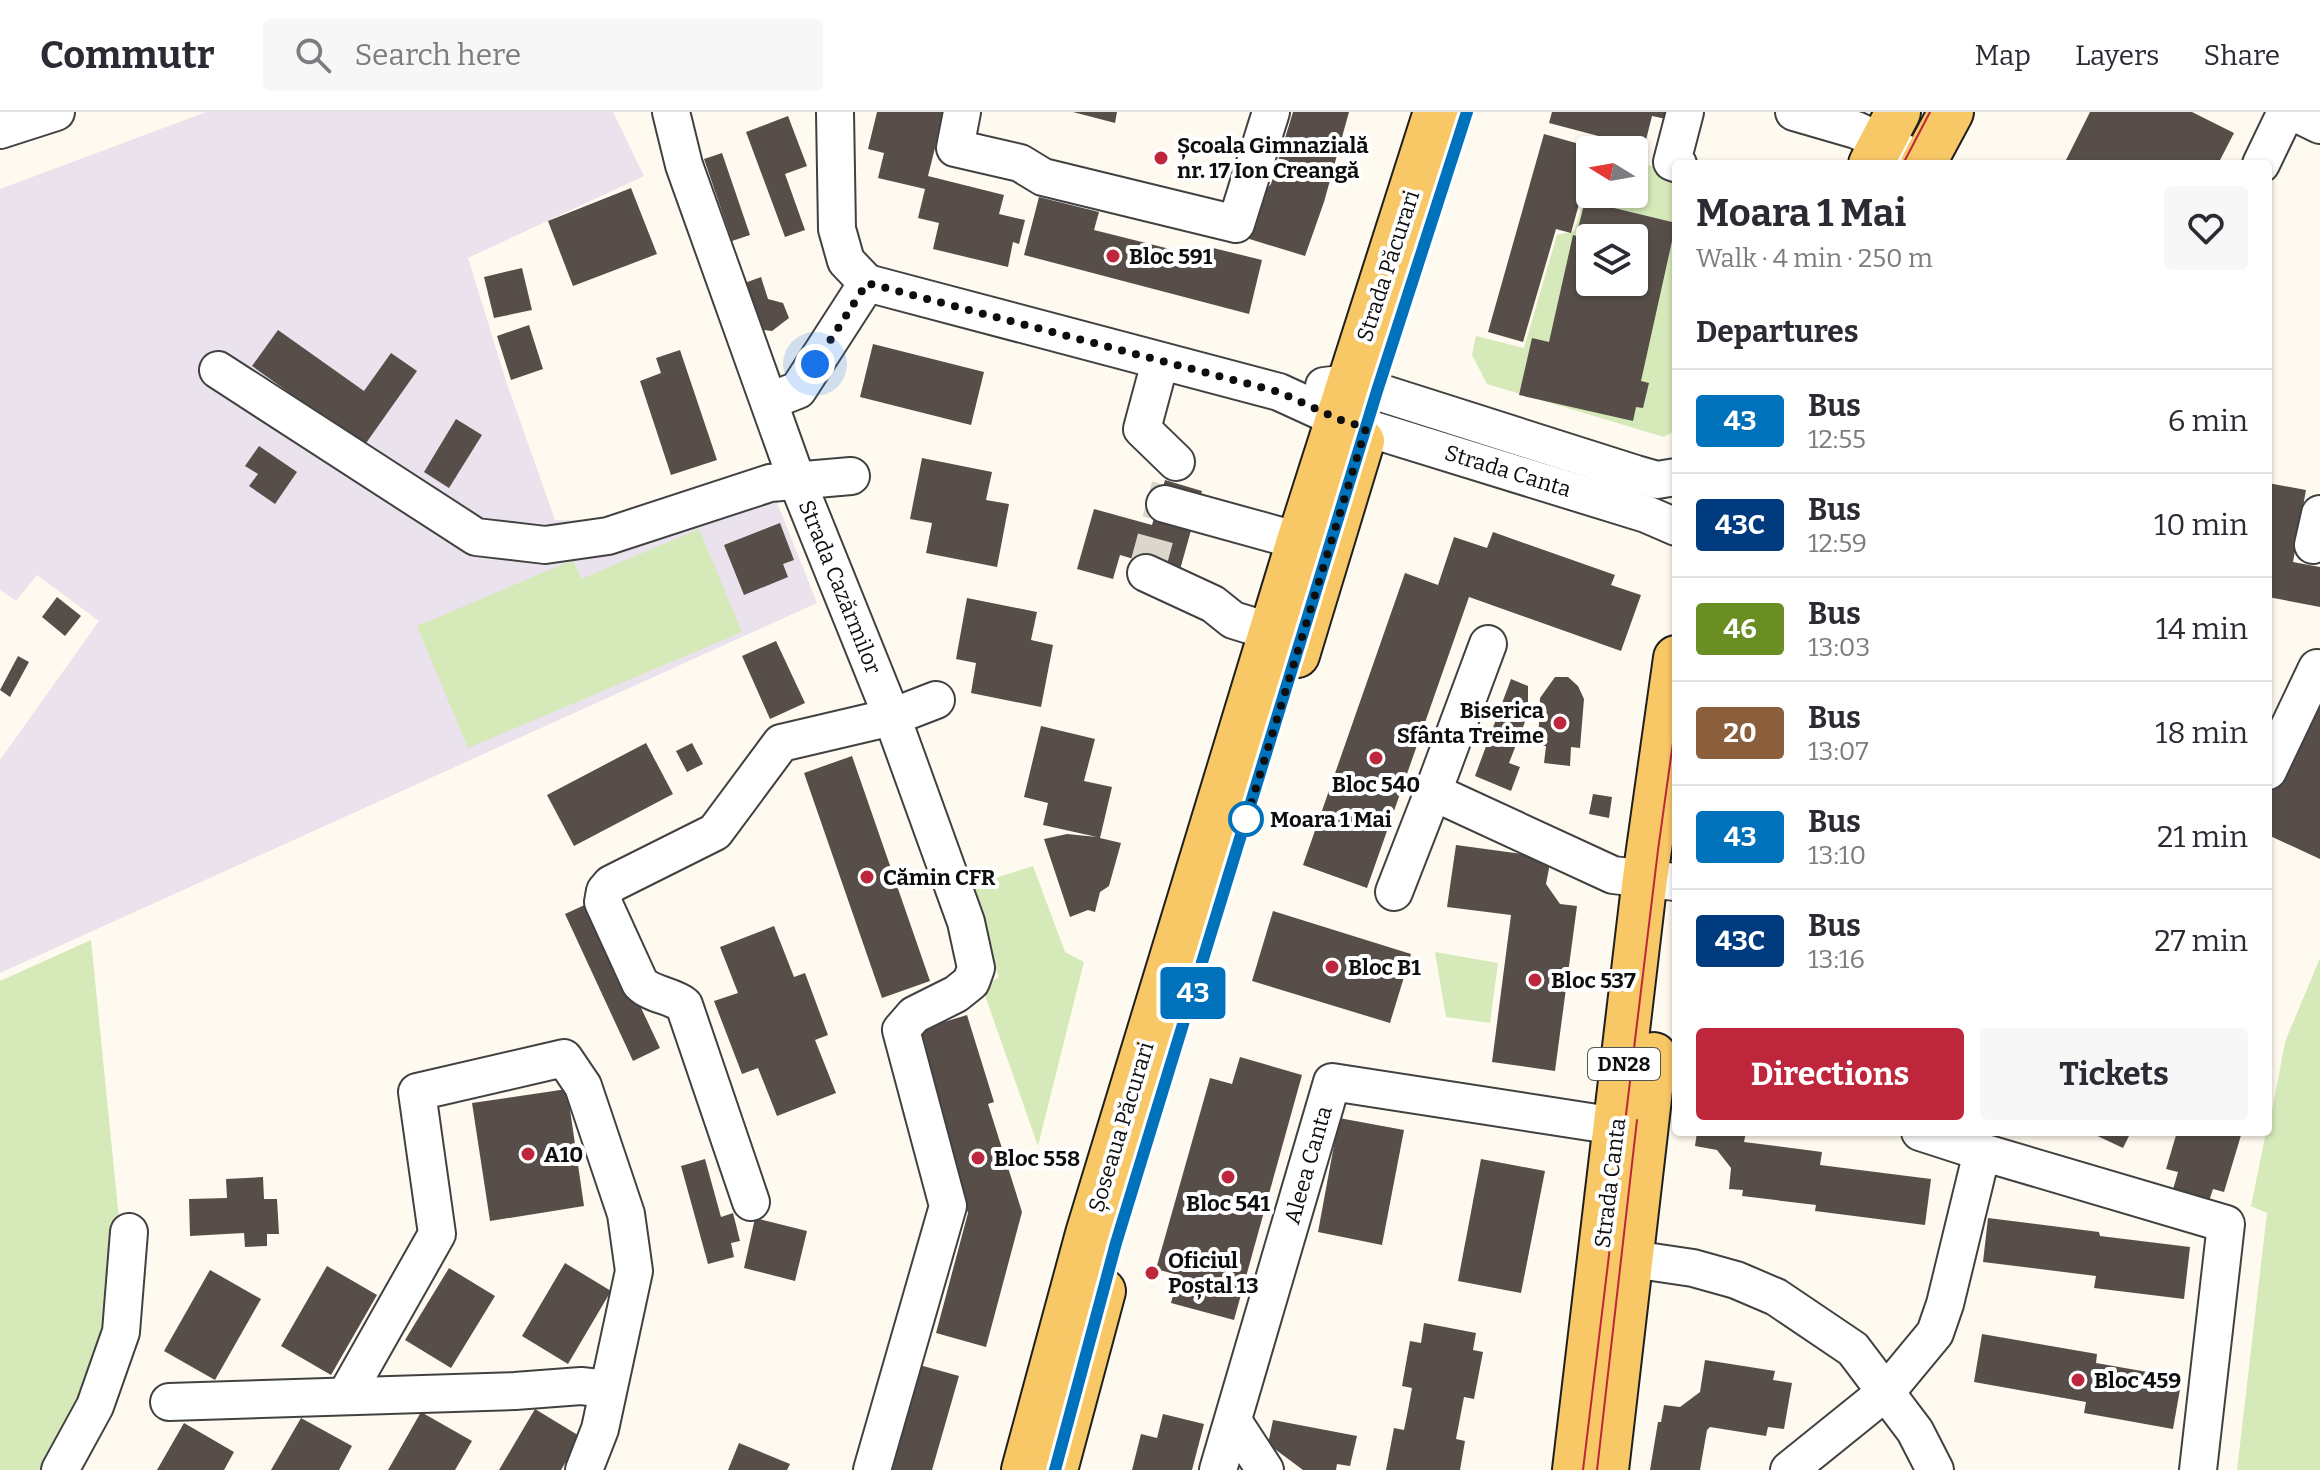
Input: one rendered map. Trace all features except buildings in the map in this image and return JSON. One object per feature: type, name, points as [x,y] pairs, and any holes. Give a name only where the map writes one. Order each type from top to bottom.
[{"type":"main road","name":"Strada Păcurari","points":[[1358,405],[1436,112]]},
{"type":"main road","name":"Strada Păcurari","points":[[1358,405],[1467,112]]},
{"type":"main road","points":[[1925,160],[1951,112]]},
{"type":"main road","name":"Șoseaua Păcurari","points":[[1024,1470],[1088,1234],[1299,541],[1358,405]]},
{"type":"main road","name":"Șoseaua Păcurari","points":[[1055,1470],[1116,1243],[1358,405]]},
{"type":"main road","name":"Strada Canta","points":[[1606,1470],[1632,1259],[1665,877],[1672,710]]},
{"type":"main road","name":"Strada Canta","points":[[1575,1470],[1616,1126],[1665,877]]},
{"type":"street","points":[[0,130],[56,112]]},
{"type":"street","name":"Strada Cazărmilor","points":[[671,112],[684,165],[797,481],[892,717],[966,922],[976,968],[971,982],[914,1015],[901,1030],[948,1206],[872,1470]]},
{"type":"street","points":[[835,112],[837,229],[846,261],[867,283],[1279,392],[1358,405]]},
{"type":"street","points":[[962,112],[955,148],[1020,163],[1043,177],[1236,224],[1271,112]]},
{"type":"street","points":[[1673,160],[1685,112]]},
{"type":"street","points":[[1794,112],[1883,139],[1918,160]]},
{"type":"street","points":[[2263,160],[2286,112]]},
{"type":"street","points":[[2293,112],[2320,125]]},
{"type":"street","points":[[770,401],[798,390],[867,283]]},
{"type":"street","points":[[1160,362],[1142,429],[1176,462]]},
{"type":"street","points":[[218,370],[476,537],[545,545],[608,536],[770,483],[851,476]]},
{"type":"street","name":"Strada Canta","points":[[1358,405],[1657,480],[1672,478]]},
{"type":"street","name":"Strada Canta","points":[[1358,405],[1672,525]]},
{"type":"street","points":[[1165,504],[1299,541]]},
{"type":"street","points":[[1146,573],[1213,604],[1233,620],[1272,632]]},
{"type":"street","points":[[1394,892],[1488,644]]},
{"type":"street","points":[[2272,763],[2317,668]]},
{"type":"street","points":[[751,1202],[684,1005],[640,983],[603,902],[605,891],[611,884],[715,832],[781,743],[892,717],[936,700]]},
{"type":"street","points":[[1433,792],[1613,875],[1665,877]]},
{"type":"street","points":[[346,1395],[437,1234],[417,1092],[564,1058],[583,1086],[626,1214],[634,1271],[600,1429],[584,1470]]},
{"type":"street","name":"Aleea Canta","points":[[1233,1421],[1332,1082],[1616,1126]]},
{"type":"street","points":[[1932,1136],[2226,1224],[2198,1470]]},
{"type":"street","points":[[1789,1470],[1887,1391],[1935,1333],[1982,1152]]},
{"type":"street","points":[[60,1470],[95,1406],[121,1332],[129,1232]]},
{"type":"street","points":[[1632,1259],[1693,1268],[1736,1280],[1776,1297],[1853,1349],[1915,1431],[1935,1470]]},
{"type":"street","points":[[169,1402],[515,1391],[581,1386],[608,1389]]},
{"type":"street","points":[[1218,1470],[1233,1421]]},
{"type":"street","points":[[1233,1421],[1265,1470]]},
{"type":"shaded area","points":[[206,112],[613,112],[644,176],[468,258],[507,384],[555,520],[605,521],[765,472],[817,603],[0,973],[0,760],[99,621],[37,575],[16,601],[0,590],[0,189]]},
{"type":"green space","points":[[1648,165],[1672,172],[1672,432],[1664,437],[1487,384],[1472,355],[1476,336],[1524,348],[1557,235],[1574,231],[1576,225],[1576,296],[1648,296],[1648,224],[1576,224],[1582,208],[1648,208]]},
{"type":"green space","points":[[699,529],[742,632],[468,748],[417,626],[573,560],[581,579]]},
{"type":"green space","points":[[1033,866],[1065,952],[1084,962],[1038,1146],[982,987],[999,977],[965,888]]},
{"type":"green space","points":[[91,940],[120,1229],[114,1320],[83,1401],[44,1470],[0,1470],[0,981]]},
{"type":"green space","points":[[1435,952],[1498,963],[1490,1023],[1446,1017]]},
{"type":"green space","points":[[2320,958],[2320,1470],[2237,1470],[2267,1213],[2251,1206],[2265,1136],[2272,1136],[2272,1111],[2285,1042]]},
{"type":"tunnel","points":[[1146,573],[1176,462]]},
{"type":"tram line","points":[[1905,160],[1930,112]]},
{"type":"tram line","points":[[1583,1470],[1672,750]]},
{"type":"tram line","points":[[1597,1470],[1637,1120]]},
{"type":"bus line","name":"43","points":[[1055,1470],[1116,1243],[1377,391],[1467,112]]},
{"type":"place","name":"Școala Gimnazială nr. 17 Ion Creangă","points":[[1161,158]]},
{"type":"place","name":"Bloc 591","points":[[1113,256]]},
{"type":"place","name":"Biserica Sfânta Treime","points":[[1560,723]]},
{"type":"place","name":"Bloc 540","points":[[1376,758]]},
{"type":"place","name":"Moara 1 Mai","points":[[1246,819]]},
{"type":"place","name":"Cămin CFR","points":[[867,877]]},
{"type":"place","name":"Bloc B1","points":[[1332,967]]},
{"type":"place","name":"Bloc 537","points":[[1535,980]]},
{"type":"place","name":"A10","points":[[528,1154]]},
{"type":"place","name":"Bloc 558","points":[[978,1158]]},
{"type":"place","name":"Bloc 541","points":[[1228,1177]]},
{"type":"place","name":"Oficiul Poștal 13","points":[[1152,1273]]},
{"type":"place","name":"Bloc 459","points":[[2078,1380]]},
{"type":"route","points":[[815,364],[867,283],[1279,392],[1366,428],[1243,830],[1246,819]]}]
